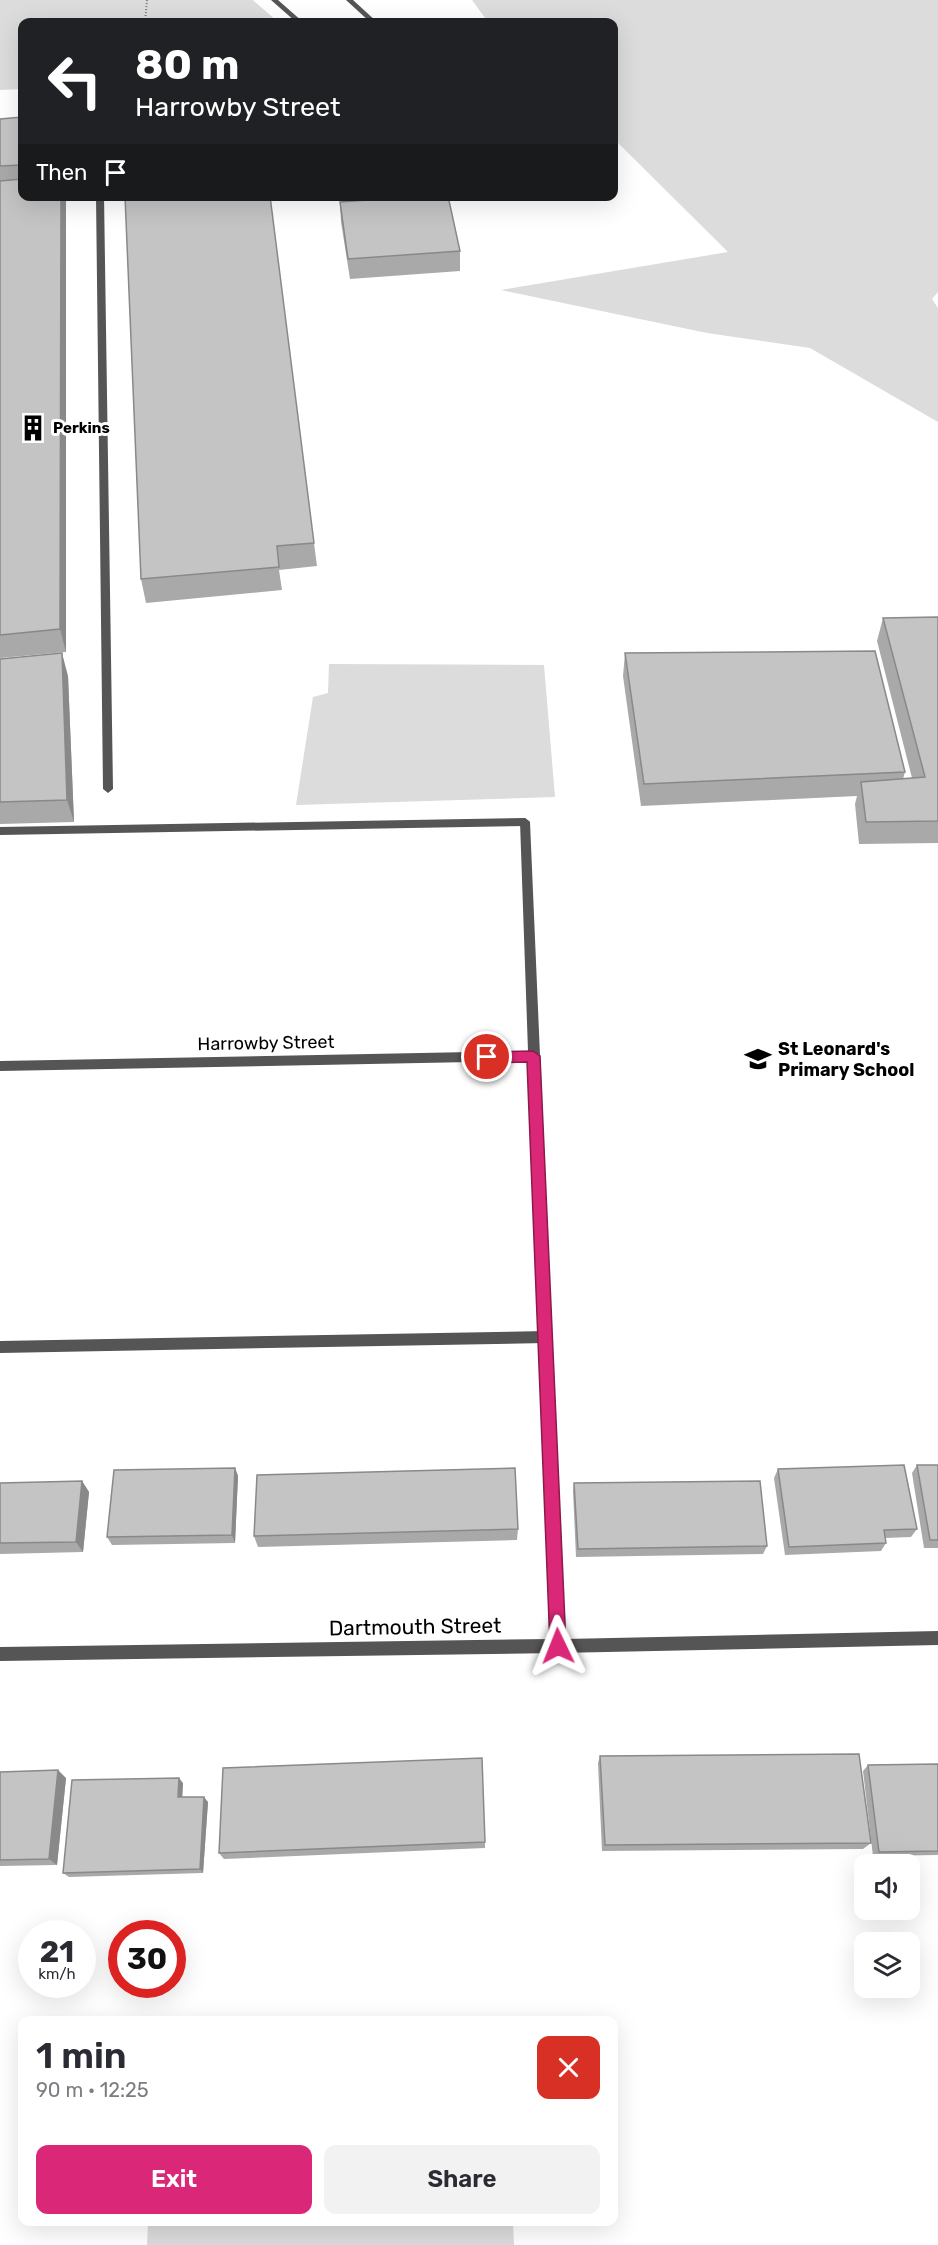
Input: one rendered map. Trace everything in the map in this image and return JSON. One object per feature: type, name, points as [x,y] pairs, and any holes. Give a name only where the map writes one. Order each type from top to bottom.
[{"type":"street","points":[[274,0],[295,18]]},
{"type":"street","points":[[349,0],[369,18]]},
{"type":"street","points":[[100,201],[108,789]]},
{"type":"street","points":[[0,831],[525,822],[558,1646]]},
{"type":"street","name":"Harrowby Street","points":[[0,1066],[533,1056]]},
{"type":"street","points":[[0,1347],[546,1337]]},
{"type":"street","name":"Dartmouth Street","points":[[0,1654],[938,1638]]},
{"type":"path","points":[[145,18],[147,0]]},
{"type":"shaded area","points":[[0,0],[253,0],[273,18],[18,18],[18,89],[0,90]]},
{"type":"shaded area","points":[[472,0],[938,0],[938,292],[932,299],[938,308],[938,422],[810,348],[707,333],[501,290],[728,252],[618,143],[618,18],[485,18]]},
{"type":"shaded area","points":[[329,664],[544,665],[555,797],[296,805],[313,697],[328,693]]},
{"type":"shaded area","points":[[148,2226],[513,2226],[514,2245],[147,2245]]},
{"type":"building","points":[[18,117],[18,165],[0,166],[0,119]]},
{"type":"building","name":"Perkins","points":[[18,179],[18,201],[61,201],[60,629],[0,635],[0,181]]},
{"type":"building","points":[[125,201],[271,201],[314,543],[277,546],[279,567],[141,579]]},
{"type":"building","points":[[449,201],[460,251],[348,259],[340,202]]},
{"type":"building","points":[[938,617],[938,821],[866,822],[861,782],[925,777],[883,618]]},
{"type":"building","points":[[875,651],[905,772],[644,784],[625,653]]},
{"type":"building","points":[[62,653],[67,800],[0,802],[0,659]]},
{"type":"building","points":[[904,1465],[917,1529],[884,1530],[886,1543],[789,1547],[778,1469]]},
{"type":"building","points":[[917,1465],[938,1465],[938,1540],[930,1540]]},
{"type":"building","points":[[235,1468],[232,1535],[107,1537],[114,1470]]},
{"type":"building","points":[[515,1468],[518,1529],[254,1536],[257,1475]]},
{"type":"building","points":[[82,1481],[76,1542],[0,1543],[0,1483]]},
{"type":"building","points":[[760,1481],[767,1546],[578,1549],[574,1483]]},
{"type":"building","points":[[859,1754],[871,1843],[605,1845],[600,1756]]},
{"type":"building","points":[[482,1758],[485,1842],[219,1853],[223,1768]]},
{"type":"building","points":[[938,1764],[938,1851],[879,1852],[868,1765]]},
{"type":"building","points":[[58,1770],[49,1859],[0,1860],[0,1772]]},
{"type":"building","points":[[179,1778],[178,1797],[204,1797],[200,1869],[63,1873],[72,1780]]},
{"type":"place","name":"Perkins","points":[[33,428]]},
{"type":"place","name":"St Leonard's Primary School","points":[[758,1059]]},
{"type":"route","points":[[487,1057],[533,1056],[558,1646]]}]
